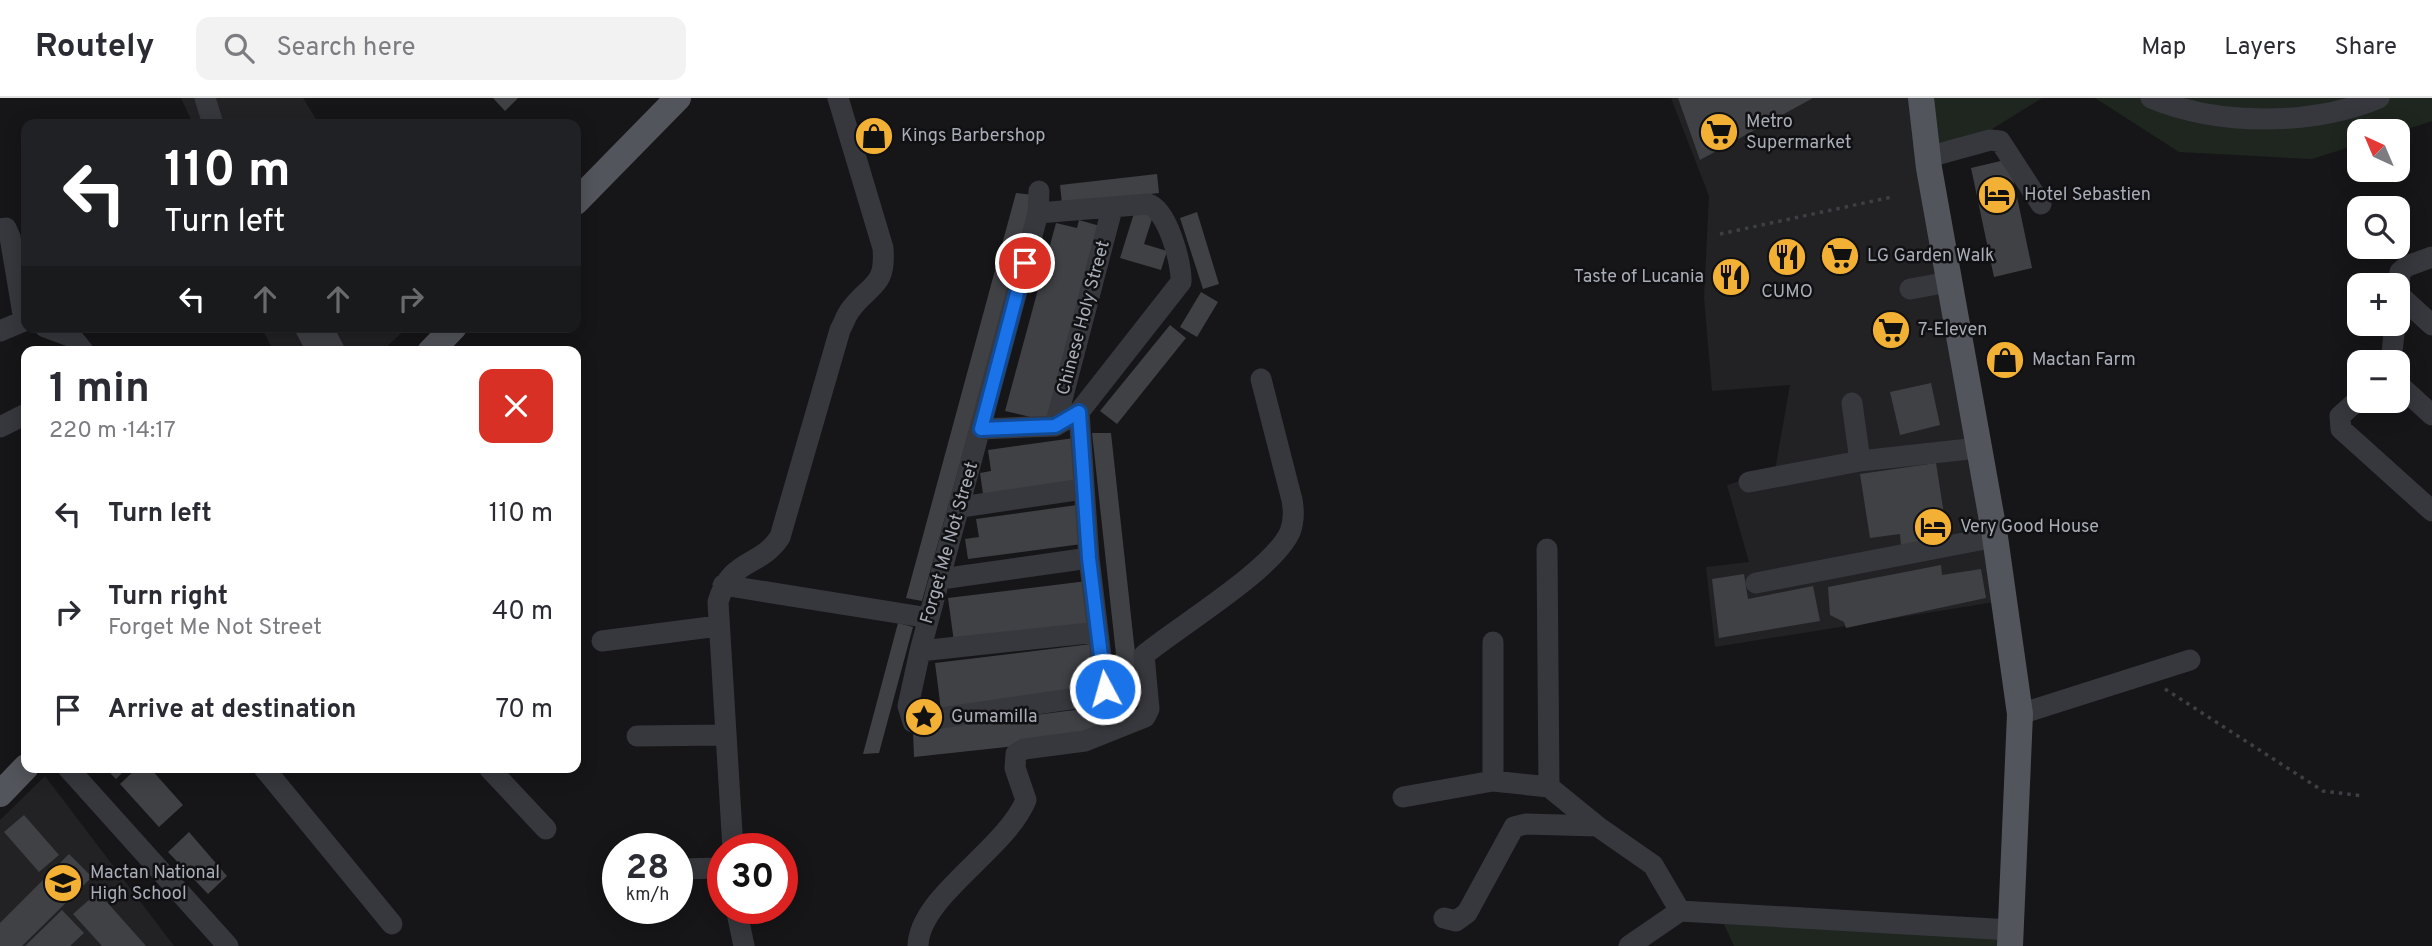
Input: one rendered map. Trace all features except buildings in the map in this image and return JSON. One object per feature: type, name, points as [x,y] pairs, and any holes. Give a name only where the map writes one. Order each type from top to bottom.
[{"type":"main road","points":[[581,197],[678,98]]},
{"type":"main road","points":[[1922,98],[1928,157],[1995,537],[2020,714],[2011,938]]},
{"type":"main road","points":[[436,346],[448,333]]},
{"type":"main road","points":[[0,794],[21,772]]},
{"type":"street","points":[[205,98],[211,119]]},
{"type":"street","points":[[732,833],[718,602],[723,585],[733,572],[770,548],[780,537],[841,330],[850,310],[879,283],[884,267],[883,248],[838,98]]},
{"type":"street","points":[[2151,98],[2189,112],[2208,115],[2305,118],[2341,112],[2379,98]]},
{"type":"street","points":[[1928,157],[1990,139],[2000,141],[2041,204]]},
{"type":"street","name":"Forget Me Not Street","points":[[1039,191],[1038,213],[920,651],[908,706],[914,722],[1098,695],[1105,689],[1106,681],[1098,632]]},
{"type":"street","points":[[981,429],[1055,426],[1079,412],[1181,282],[1164,216],[1158,206],[1149,204],[1038,213]]},
{"type":"street","name":"Chinese Holy Street","points":[[1055,426],[1112,209]]},
{"type":"street","points":[[0,229],[6,228],[10,237],[21,298]]},
{"type":"street","points":[[2400,273],[2432,257]]},
{"type":"street","points":[[1910,289],[1949,282]]},
{"type":"street","points":[[2410,307],[2432,325]]},
{"type":"street","points":[[0,331],[21,322]]},
{"type":"street","points":[[57,333],[78,344]]},
{"type":"street","points":[[918,946],[921,924],[930,910],[988,852],[1021,811],[1026,800],[1015,768],[1016,754],[1024,749],[1085,741],[1145,717],[1149,709],[1144,655],[1269,559],[1290,532],[1294,516],[1292,500],[1261,379]]},
{"type":"street","points":[[2410,395],[2432,415]]},
{"type":"street","points":[[1852,403],[1860,461]]},
{"type":"street","points":[[2347,410],[2340,416],[2341,429],[2432,511]]},
{"type":"street","points":[[920,651],[1098,632],[1083,489],[1079,412]]},
{"type":"street","points":[[0,427],[21,416]]},
{"type":"street","points":[[1749,482],[1860,461],[1978,448]]},
{"type":"street","points":[[961,506],[1083,489]]},
{"type":"street","points":[[1756,583],[1995,537]]},
{"type":"street","points":[[1547,549],[1549,787]]},
{"type":"street","points":[[941,579],[1089,558]]},
{"type":"street","points":[[723,585],[929,618]]},
{"type":"street","points":[[602,641],[719,626]]},
{"type":"street","points":[[1493,642],[1493,781]]},
{"type":"street","points":[[2020,714],[2190,660]]},
{"type":"street","points":[[637,736],[725,735]]},
{"type":"street","points":[[72,773],[228,946]]},
{"type":"street","points":[[268,773],[391,925]]},
{"type":"street","points":[[494,773],[546,829]]},
{"type":"street","points":[[1403,797],[1493,781],[1549,787],[1597,826],[1653,865],[1681,911]]},
{"type":"street","points":[[1444,918],[1456,921],[1467,913],[1514,827],[1526,824],[1597,826]]},
{"type":"street","points":[[1629,946],[1681,911],[2011,938]]},
{"type":"street","points":[[739,924],[744,946]]},
{"type":"path","points":[[1720,234],[1892,197]]},
{"type":"path","points":[[2146,676],[2323,791],[2364,796]]},
{"type":"shaded area","points":[[181,98],[303,98],[316,119],[191,119]]},
{"type":"shaded area","points":[[1671,98],[1909,98],[1995,602],[1715,647],[1706,567],[1749,562],[1727,485],[1775,470],[1790,385],[1712,391],[1704,298],[1709,196]]},
{"type":"shaded area","points":[[1920,98],[2042,98],[1929,168]]},
{"type":"shaded area","points":[[2095,98],[2432,98],[2432,121],[2410,128],[2410,119],[2347,119],[2347,148],[2312,159],[2179,152]]},
{"type":"shaded area","points":[[264,333],[402,333],[387,346],[271,346]]},
{"type":"shaded area","name":"Mactan National High School","points":[[45,776],[174,946],[0,946],[0,820]]},
{"type":"shaded area","points":[[1724,924],[2001,936],[2001,946],[1734,946]]},
{"type":"place","name":"Metro Supermarket","points":[[1719,132]]},
{"type":"place","name":"Kings Barbershop","points":[[874,136]]},
{"type":"place","name":"Hotel Sebastien","points":[[1997,195]]},
{"type":"place","name":"LG Garden Walk","points":[[1840,256]]},
{"type":"place","name":"CUMO","points":[[1787,257]]},
{"type":"place","name":"Taste of Lucania","points":[[1731,277]]},
{"type":"place","name":"7-Eleven","points":[[1891,330]]},
{"type":"place","name":"Mactan Farm","points":[[2005,360]]},
{"type":"place","name":"Very Good House","points":[[1933,527]]},
{"type":"place","name":"Gumamilla","points":[[924,717]]},
{"type":"place","name":"Mactan National High School","points":[[63,883]]},
{"type":"route","points":[[1025,263],[981,429],[1055,426],[1079,412],[1078,429],[1089,558],[1105,689]]}]
